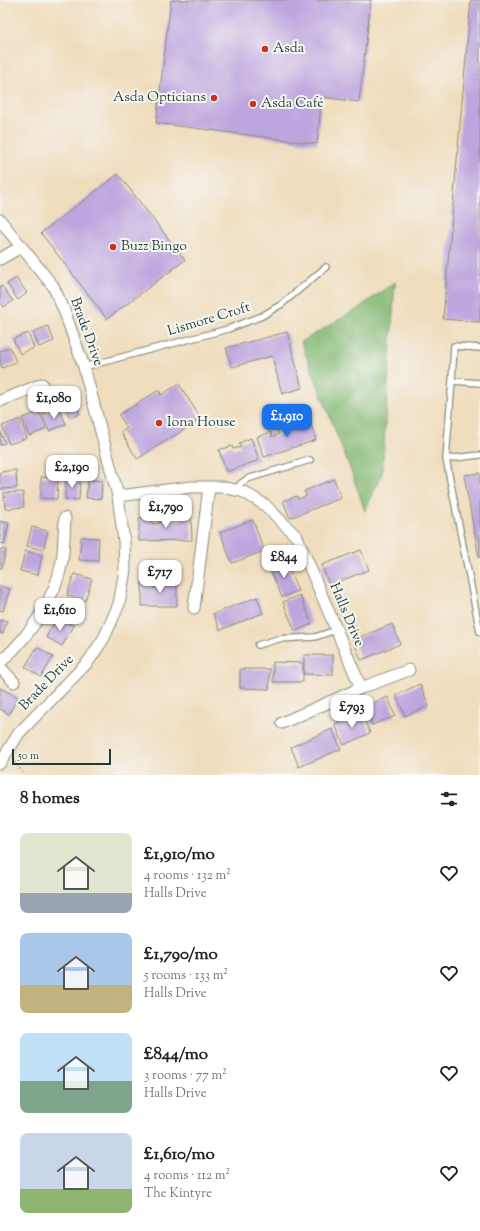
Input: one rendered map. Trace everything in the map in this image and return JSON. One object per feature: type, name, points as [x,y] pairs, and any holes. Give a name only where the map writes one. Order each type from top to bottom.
[{"type":"street","name":"Brade Drive","points":[[0,220],[53,286],[64,310],[84,367],[118,496],[124,541],[125,570],[119,604],[104,638],[88,662],[19,733],[0,762]]},
{"type":"street","points":[[0,259],[21,247]]},
{"type":"street","points":[[0,401],[42,384]]},
{"type":"street","name":"Halls Drive","points":[[118,496],[191,487],[222,487],[244,492],[265,504],[297,538],[361,688]]},
{"type":"street","points":[[194,608],[209,487]]},
{"type":"street","points":[[0,660],[3,660],[15,648],[33,626],[47,604],[62,562],[64,518]]},
{"type":"street","points":[[0,667],[14,682]]},
{"type":"street","points":[[282,723],[361,688],[409,670]]},
{"type":"lane","name":"Lismore Croft","points":[[84,367],[228,329],[262,316],[282,304],[326,267]]},
{"type":"lane","points":[[480,348],[454,346],[446,459],[480,632]]},
{"type":"lane","points":[[452,381],[480,383]]},
{"type":"lane","points":[[446,459],[480,455]]},
{"type":"lane","points":[[237,490],[240,484],[247,479],[310,460]]},
{"type":"lane","points":[[258,645],[278,639],[315,637],[336,630]]},
{"type":"green space","points":[[395,282],[382,474],[365,511],[301,342],[357,309]]},
{"type":"building","name":"Asda","points":[[171,0],[371,0],[359,102],[322,97],[317,144],[156,123]]},
{"type":"building","points":[[471,0],[480,0],[480,322],[443,319]]},
{"type":"building","name":"Buzz Bingo","points":[[118,174],[185,260],[107,319],[41,233]]},
{"type":"building","points":[[16,278],[27,293],[18,300],[7,284]]},
{"type":"building","points":[[2,286],[13,301],[4,307],[0,302],[0,287]]},
{"type":"building","points":[[48,326],[54,341],[39,347],[33,332]]},
{"type":"building","points":[[287,332],[302,388],[282,394],[272,356],[232,367],[226,348]]},
{"type":"building","points":[[28,333],[34,348],[20,354],[13,339]]},
{"type":"building","points":[[10,347],[16,362],[2,368],[0,363],[0,351]]},
{"type":"building","name":"Iona House","points":[[179,384],[201,419],[137,459],[121,432],[127,428],[119,415],[159,390],[161,395]]},
{"type":"building","points":[[74,400],[80,414],[70,418],[64,404]]},
{"type":"building","points":[[59,408],[66,424],[49,431],[42,415]]},
{"type":"building","points":[[39,412],[46,429],[29,436],[22,418]]},
{"type":"building","points":[[20,419],[27,438],[9,444],[2,426]]},
{"type":"building","points":[[309,419],[316,440],[264,457],[257,437],[271,432],[272,437],[279,434],[277,430]]},
{"type":"building","points":[[0,430],[5,443],[0,445]]},
{"type":"building","points":[[251,438],[259,460],[226,472],[219,450],[232,446],[233,449],[241,447],[239,443]]},
{"type":"building","points":[[16,470],[17,488],[0,489],[0,472]]},
{"type":"building","points":[[480,473],[480,558],[479,558],[464,475]]},
{"type":"building","points":[[41,477],[58,478],[57,499],[41,498]]},
{"type":"building","points":[[66,478],[80,479],[79,500],[65,499]]},
{"type":"building","points":[[334,479],[341,498],[290,518],[283,501],[297,496],[298,499],[307,496],[304,491]]},
{"type":"building","points":[[88,480],[102,481],[101,499],[86,498]]},
{"type":"building","points":[[23,492],[24,507],[5,509],[4,493]]},
{"type":"building","points":[[181,516],[191,516],[192,540],[139,541],[139,518],[152,517],[152,524],[160,523],[160,517],[174,517],[174,520],[181,520]]},
{"type":"building","points":[[253,520],[264,551],[232,563],[220,532]]},
{"type":"building","points":[[0,521],[9,523],[4,544],[0,543]]},
{"type":"building","points":[[32,527],[48,531],[43,550],[27,546]]},
{"type":"building","points":[[81,537],[99,538],[98,561],[79,560]]},
{"type":"building","points":[[0,549],[6,550],[2,568],[0,568]]},
{"type":"building","points":[[361,550],[369,570],[329,585],[322,565]]},
{"type":"building","points":[[25,551],[42,555],[38,575],[20,571]]},
{"type":"building","points":[[285,561],[298,591],[282,597],[269,568]]},
{"type":"building","points":[[74,574],[92,579],[85,601],[67,595]]},
{"type":"building","points":[[164,581],[177,581],[177,606],[142,606],[142,582],[154,582],[154,588],[164,588]]},
{"type":"building","points":[[0,586],[10,589],[3,611],[0,610]]},
{"type":"building","points":[[300,595],[312,624],[295,631],[283,602]]},
{"type":"building","points":[[257,597],[263,613],[220,630],[213,614]]},
{"type":"building","points":[[58,617],[74,626],[62,646],[46,637]]},
{"type":"building","points":[[0,620],[7,621],[3,634],[0,633]]},
{"type":"building","points":[[392,624],[400,644],[361,660],[353,640]]},
{"type":"building","points":[[37,647],[53,657],[41,677],[25,667]]},
{"type":"building","points":[[304,655],[333,655],[333,675],[304,674]]},
{"type":"building","points":[[273,662],[303,663],[303,682],[273,682]]},
{"type":"building","points":[[240,669],[270,669],[269,689],[240,688]]},
{"type":"building","points":[[420,684],[429,706],[405,716],[396,695]]},
{"type":"building","points":[[0,688],[18,697],[9,714],[0,709]]},
{"type":"building","points":[[388,697],[395,716],[372,725],[365,706]]},
{"type":"building","points":[[361,713],[370,733],[344,745],[335,724]]},
{"type":"building","points":[[332,729],[341,749],[299,767],[291,747]]},
{"type":"place","name":"Asda","points":[[265,49]]},
{"type":"place","name":"Asda Opticians","points":[[214,98]]},
{"type":"place","name":"Asda Café","points":[[253,104]]},
{"type":"place","name":"Buzz Bingo","points":[[113,247]]},
{"type":"place","name":"Iona House","points":[[159,423]]}]
